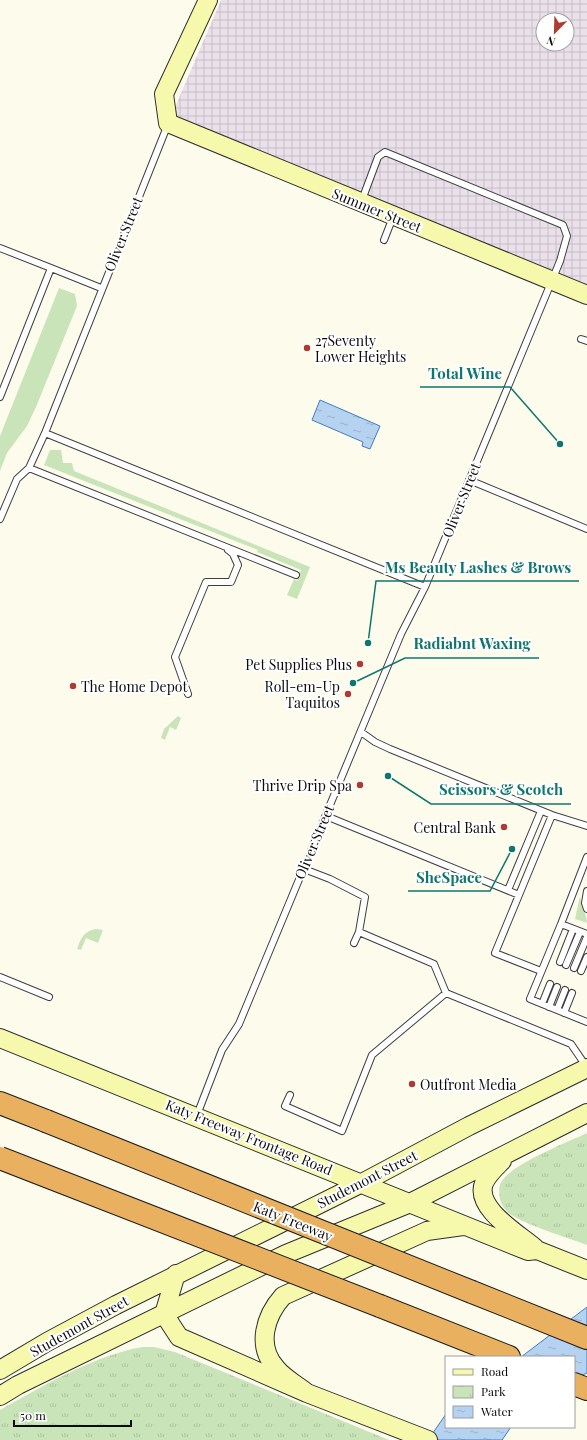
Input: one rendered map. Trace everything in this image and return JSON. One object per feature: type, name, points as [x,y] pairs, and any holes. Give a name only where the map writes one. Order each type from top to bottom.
[{"type":"highway","name":"Katy Freeway","points":[[0,1103],[587,1338]]},
{"type":"highway","points":[[0,1116],[46,1121]]},
{"type":"highway","points":[[0,1158],[506,1356]]},
{"type":"highway","points":[[472,1292],[587,1326]]},
{"type":"highway","points":[[575,1384],[587,1389]]},
{"type":"main road","name":"Oliver Street","points":[[168,123],[164,94],[208,0]]},
{"type":"main road","name":"Summer Street","points":[[168,123],[393,217],[587,295]]},
{"type":"main road","name":"Katy Freeway Frontage Road","points":[[0,1038],[362,1183],[408,1204],[528,1251],[537,1250],[587,1270]]},
{"type":"main road","name":"Studemont Street","points":[[0,1370],[46,1342],[176,1274],[362,1183],[469,1126],[587,1068]]},
{"type":"main road","name":"Studemont Street","points":[[0,1396],[18,1385],[286,1254],[408,1204],[511,1153],[587,1113]]},
{"type":"main road","points":[[511,1153],[488,1176],[483,1187],[484,1200],[493,1213],[537,1250]]},
{"type":"main road","points":[[307,1393],[276,1369],[266,1352],[264,1335],[266,1323],[274,1308],[283,1296],[426,1231],[466,1226]]},
{"type":"main road","points":[[176,1274],[164,1314],[179,1337],[307,1393],[428,1440]]},
{"type":"lane","name":"Oliver Street","points":[[0,519],[17,479],[29,468],[45,433],[101,288],[168,123]]},
{"type":"lane","name":"Oliver Street","points":[[197,1116],[222,1050],[239,1024],[401,634],[425,587],[552,280],[567,236],[563,225],[385,152],[378,157],[360,203]]},
{"type":"lane","points":[[384,240],[393,217]]},
{"type":"lane","points":[[0,248],[101,288]]},
{"type":"lane","points":[[0,397],[51,268]]},
{"type":"lane","points":[[45,433],[425,587]]},
{"type":"lane","points":[[29,468],[296,575]]},
{"type":"lane","points":[[469,480],[587,529]]},
{"type":"lane","points":[[188,694],[175,657],[206,582],[231,582],[238,564],[233,554],[222,545]]},
{"type":"lane","points":[[361,732],[374,742],[541,811],[587,826]]},
{"type":"lane","points":[[508,890],[541,811]]},
{"type":"lane","points":[[541,971],[495,953],[552,815]]},
{"type":"lane","points":[[326,816],[519,895]]},
{"type":"lane","points":[[586,861],[530,999],[587,1022]]},
{"type":"lane","points":[[304,869],[330,879],[365,897],[359,932],[354,943]]},
{"type":"lane","points":[[587,891],[585,903],[587,909]]},
{"type":"lane","points":[[561,924],[587,935],[574,968]]},
{"type":"lane","points":[[560,962],[572,929]]},
{"type":"lane","points":[[359,932],[434,964],[446,993],[571,1044],[587,1068]]},
{"type":"lane","points":[[566,965],[580,932]]},
{"type":"lane","points":[[581,971],[587,957]]},
{"type":"lane","points":[[0,977],[49,997]]},
{"type":"lane","points":[[542,1004],[550,984]]},
{"type":"lane","points":[[549,1007],[557,987]]},
{"type":"lane","points":[[557,1010],[565,990]]},
{"type":"lane","points":[[290,1095],[285,1106],[342,1131],[372,1055],[446,993]]},
{"type":"lane","points":[[564,1013],[572,993]]},
{"type":"shaded area","points":[[221,0],[587,0],[587,285],[172,114]]},
{"type":"green space","points":[[59,288],[75,294],[77,306],[36,407],[27,426],[7,453],[0,471],[0,436]]},
{"type":"green space","points":[[50,450],[61,450],[63,463],[72,463],[74,471],[310,567],[297,599],[287,595],[294,579],[297,581],[301,570],[257,552],[258,550],[44,465]]},
{"type":"green space","points":[[178,716],[181,718],[176,730],[170,727],[165,740],[161,738],[164,729]]},
{"type":"green space","points":[[580,896],[586,916],[587,923],[575,919]]},
{"type":"green space","points":[[96,929],[103,930],[98,943],[86,938],[81,950],[77,949],[86,933]]},
{"type":"green space","points":[[587,1133],[587,1245],[537,1227],[510,1214],[501,1203],[499,1190],[502,1181],[508,1174],[517,1168],[541,1154]]},
{"type":"green space","points":[[143,1347],[154,1347],[175,1352],[389,1440],[0,1440],[0,1410],[70,1372],[88,1364],[125,1351]]},
{"type":"water","points":[[320,400],[380,426],[370,449],[362,446],[363,442],[312,420]]},
{"type":"water","points":[[587,1307],[587,1373],[575,1379],[575,1356],[522,1356]]},
{"type":"water","points":[[445,1415],[445,1428],[510,1428],[502,1440],[428,1440]]},
{"type":"place","name":"27Seventy Lower Heights","points":[[307,348]]},
{"type":"place","name":"Total Wine","points":[[560,444]]},
{"type":"place","name":"Ms Beauty Lashes & Brows","points":[[368,643]]},
{"type":"place","name":"Pet Supplies Plus","points":[[360,664]]},
{"type":"place","name":"Radiabnt Waxing","points":[[353,683]]},
{"type":"place","name":"The Home Depot","points":[[73,686]]},
{"type":"place","name":"Roll-em-Up Taquitos","points":[[348,694]]},
{"type":"place","name":"Scissors & Scotch","points":[[388,776]]},
{"type":"place","name":"Thrive Drip Spa","points":[[360,785]]},
{"type":"place","name":"Central Bank","points":[[504,827]]},
{"type":"place","name":"SheSpace","points":[[512,849]]},
{"type":"place","name":"Outfront Media","points":[[412,1084]]}]
